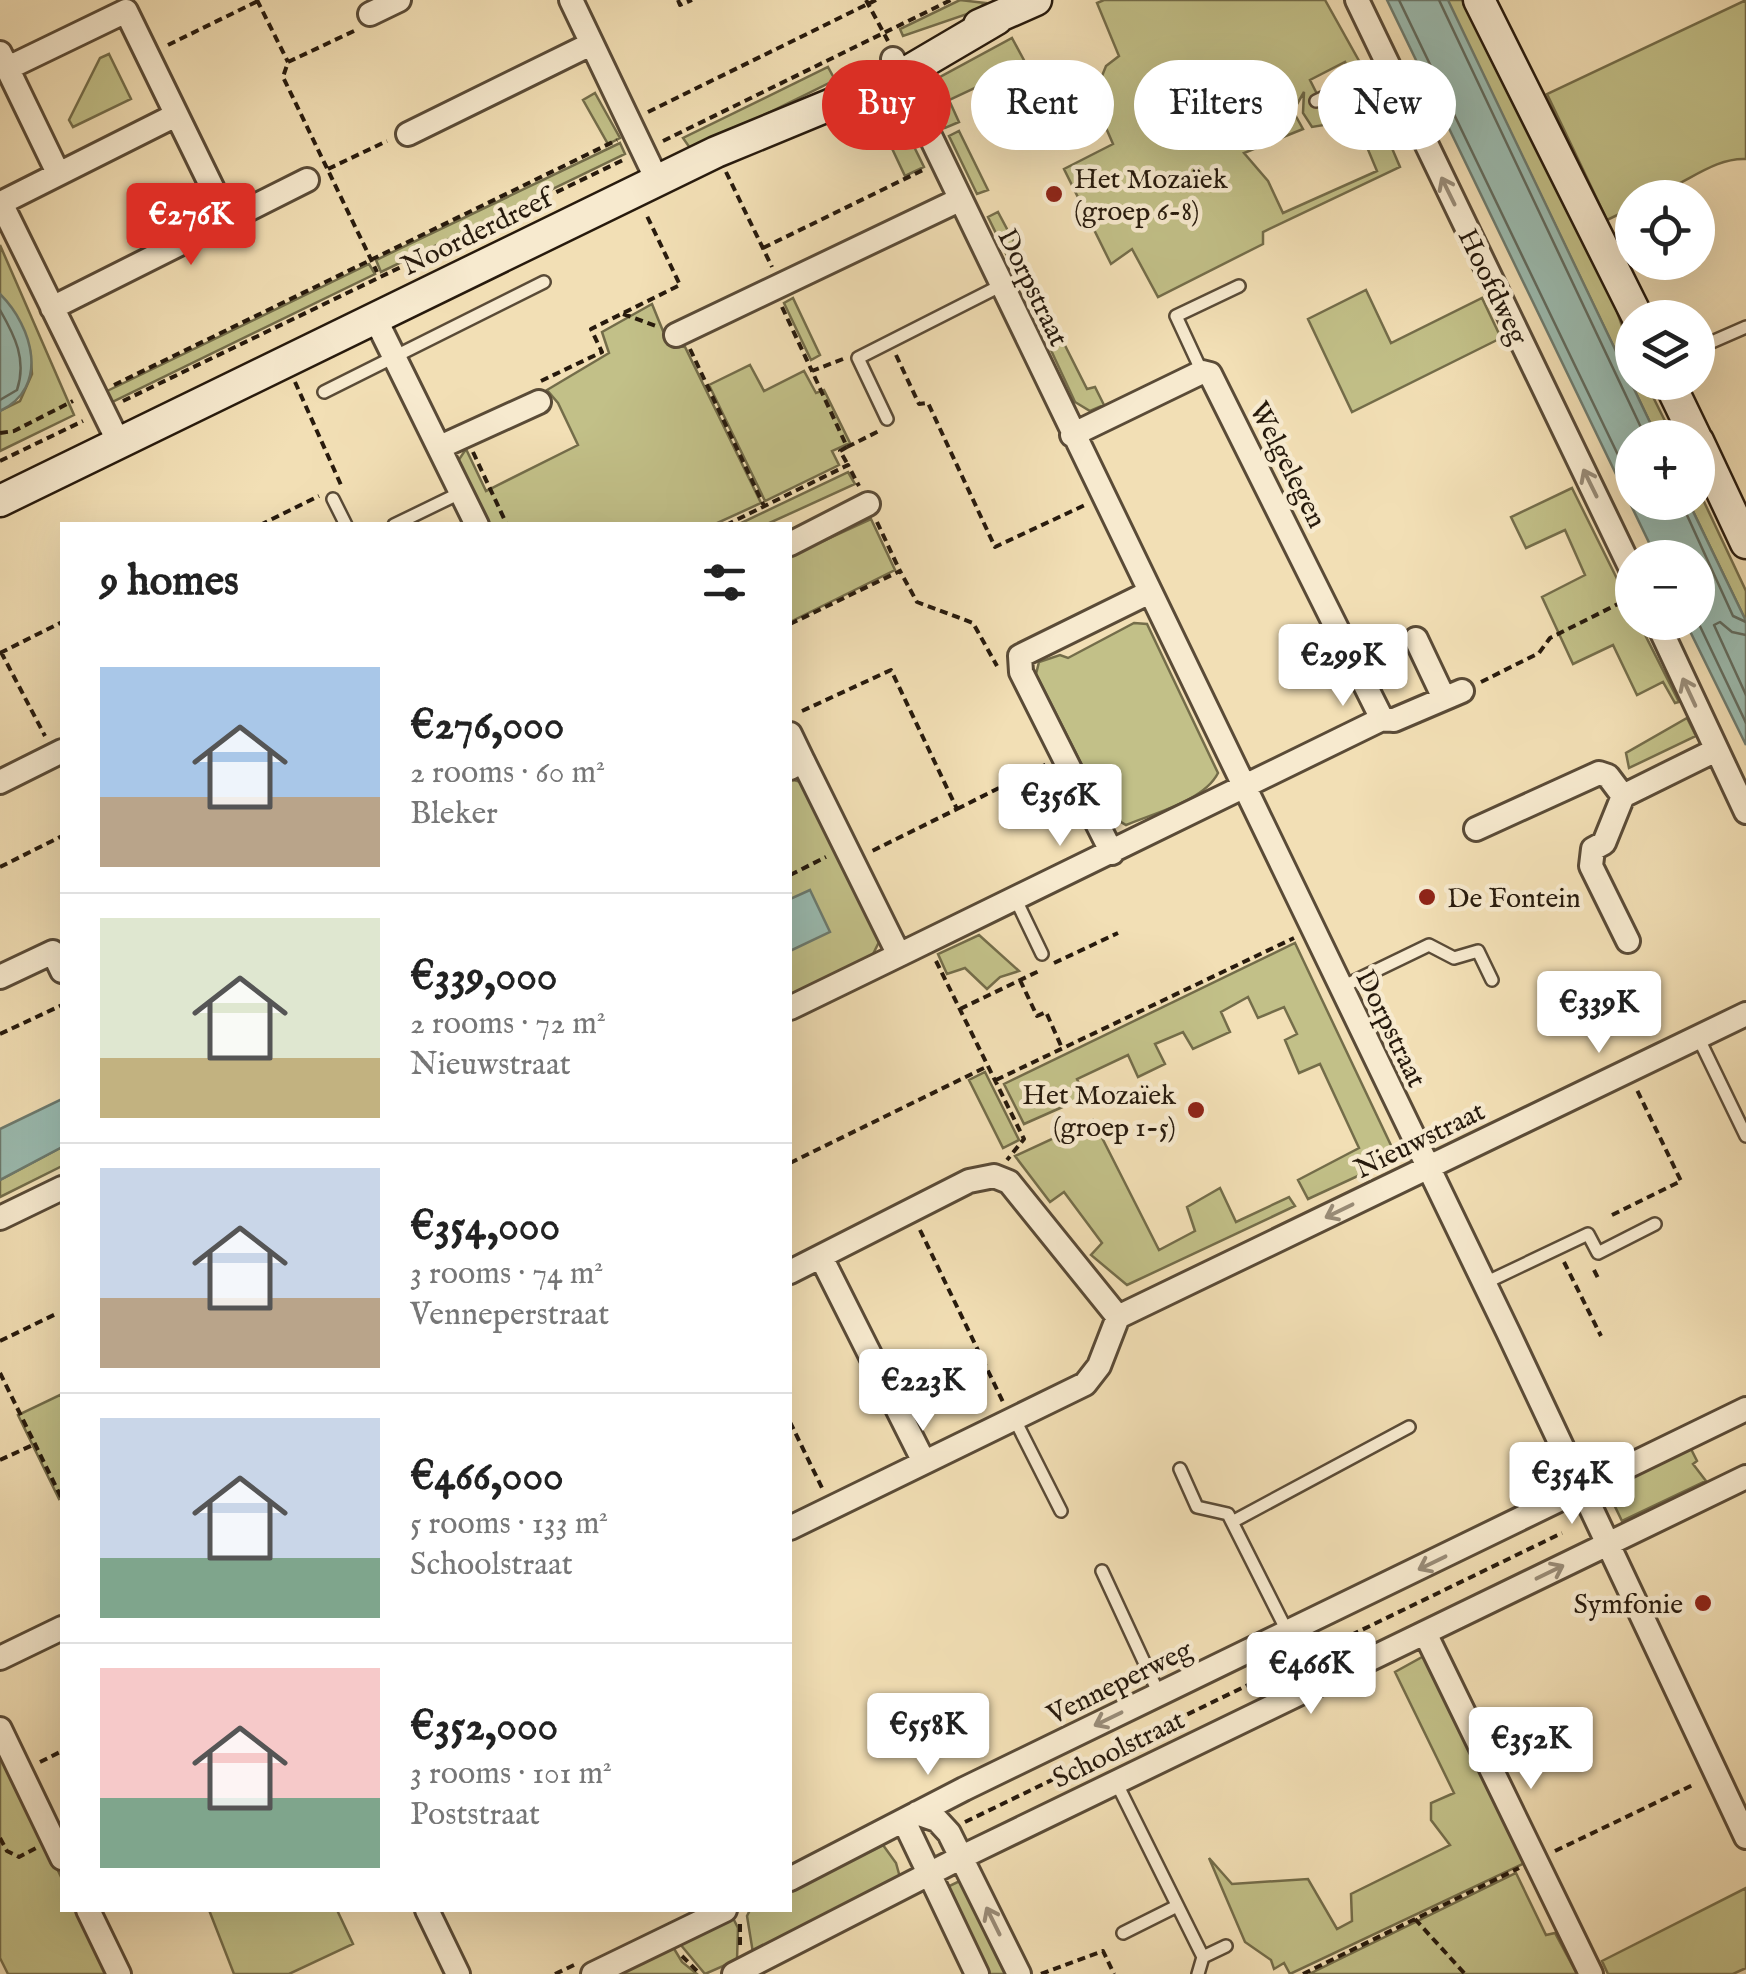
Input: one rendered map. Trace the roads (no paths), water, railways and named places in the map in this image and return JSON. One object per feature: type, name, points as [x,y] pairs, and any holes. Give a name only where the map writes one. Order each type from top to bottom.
[{"type":"street","points":[[363,22],[398,0]]},
{"type":"street","points":[[571,0],[636,134],[650,192]]},
{"type":"street","name":"Noorderdreef","points":[[0,500],[375,318],[650,192],[716,152],[788,120],[839,85],[892,56],[997,19],[1036,0]]},
{"type":"street","name":"Hoofdweg","points":[[1357,0],[1385,60]]},
{"type":"street","points":[[1480,0],[1629,300]]},
{"type":"street","points":[[58,174],[4,61],[126,11],[228,220]]},
{"type":"street","points":[[408,134],[592,44]]},
{"type":"street","name":"Dorpstraat","points":[[892,56],[958,200],[1582,1488],[1746,1837]]},
{"type":"street","points":[[119,444],[1,202],[176,115]]},
{"type":"street","name":"Hoofdweg","points":[[1428,150],[1617,540]]},
{"type":"street","points":[[52,308],[318,175]]},
{"type":"street","points":[[679,334],[958,200]]},
{"type":"street","points":[[375,318],[476,522]]},
{"type":"street","points":[[1072,435],[1202,372]]},
{"type":"street","name":"Welgelegen","points":[[1202,372],[1210,374],[1382,719]]},
{"type":"street","points":[[440,446],[539,402]]},
{"type":"street","points":[[1715,479],[1746,542]]},
{"type":"street","points":[[792,543],[868,504]]},
{"type":"street","points":[[1112,854],[1021,672],[1020,656],[1150,592]]},
{"type":"street","points":[[1665,640],[1746,812]]},
{"type":"street","points":[[792,1007],[1382,719],[1394,720],[1452,693],[1419,645]]},
{"type":"street","points":[[1628,941],[1590,866],[1592,849],[1604,843],[1624,796],[1716,750]]},
{"type":"street","points":[[0,782],[59,753]]},
{"type":"street","points":[[796,764],[899,956]]},
{"type":"street","points":[[1476,829],[1599,773],[1608,776],[1624,796]]},
{"type":"street","points":[[0,977],[53,952],[60,966]]},
{"type":"street","name":"Nieuwstraat","points":[[1118,1318],[1746,1014]]},
{"type":"street","points":[[792,1271],[968,1181],[998,1172],[1118,1318],[1099,1366],[1085,1384],[792,1527]]},
{"type":"street","points":[[0,1218],[60,1189]]},
{"type":"street","points":[[821,1257],[924,1462]]},
{"type":"street","name":"Venneperweg","points":[[792,1878],[1151,1698],[1746,1409]]},
{"type":"street","name":"Schoolstraat","points":[[739,1972],[965,1862],[1127,1777],[1746,1476]]},
{"type":"street","points":[[0,1658],[60,1629]]},
{"type":"street","points":[[1424,1632],[1591,1974]]},
{"type":"street","points":[[0,1729],[60,1844]]},
{"type":"street","points":[[977,1974],[928,1878],[911,1818],[941,1823],[965,1862],[1019,1974]]},
{"type":"street","points":[[89,1912],[118,1974]]},
{"type":"street","points":[[428,1912],[458,1974]]},
{"type":"street","points":[[593,1974],[698,1916],[730,1913]]},
{"type":"lane","points":[[324,392],[544,282]]},
{"type":"lane","points":[[887,419],[858,358],[1000,286]]},
{"type":"lane","points":[[1202,372],[1176,316],[1239,286]]},
{"type":"lane","points":[[1715,341],[1746,327]]},
{"type":"lane","points":[[400,522],[462,492]]},
{"type":"lane","points":[[334,499],[345,522]]},
{"type":"lane","points":[[1016,900],[1042,954]]},
{"type":"lane","points":[[1340,988],[1428,945],[1454,958],[1478,951],[1492,980]]},
{"type":"lane","points":[[1698,1038],[1746,1136]]},
{"type":"lane","points":[[1484,1284],[1588,1234],[1598,1253],[1656,1224]]},
{"type":"lane","points":[[1013,1419],[1061,1511]]},
{"type":"lane","points":[[1232,1522],[1410,1427]]},
{"type":"lane","points":[[1180,1469],[1198,1507],[1228,1514],[1288,1633]]},
{"type":"lane","points":[[1102,1571],[1151,1698]]},
{"type":"lane","points":[[1127,1777],[1177,1906],[1202,1958],[1198,1974]]},
{"type":"lane","points":[[1123,1934],[1177,1906]]},
{"type":"lane","points":[[1202,1958],[1226,1946]]},
{"type":"water","points":[[1387,0],[1448,0],[1615,349],[1615,400],[1639,400],[1649,420],[1615,420],[1615,472],[1456,143],[1456,60],[1416,60]]},
{"type":"water","points":[[0,294],[28,339],[31,372],[16,400],[0,411]]},
{"type":"water","points":[[1638,520],[1697,520],[1707,540],[1648,540]]},
{"type":"water","points":[[1715,557],[1746,621],[1746,745],[1694,640],[1715,640]]},
{"type":"water","points":[[810,890],[830,932],[792,950],[792,898]]},
{"type":"water","points":[[60,1100],[60,1148],[0,1180],[0,1129]]},
{"type":"place","name":"Het Mozaïek (groep 6-8)","points":[[1054,194]]},
{"type":"place","name":"De Fontein","points":[[1427,897]]},
{"type":"place","name":"Het Mozaïek (groep 1-5)","points":[[1196,1110]]},
{"type":"place","name":"Symfonie","points":[[1703,1603]]}]
